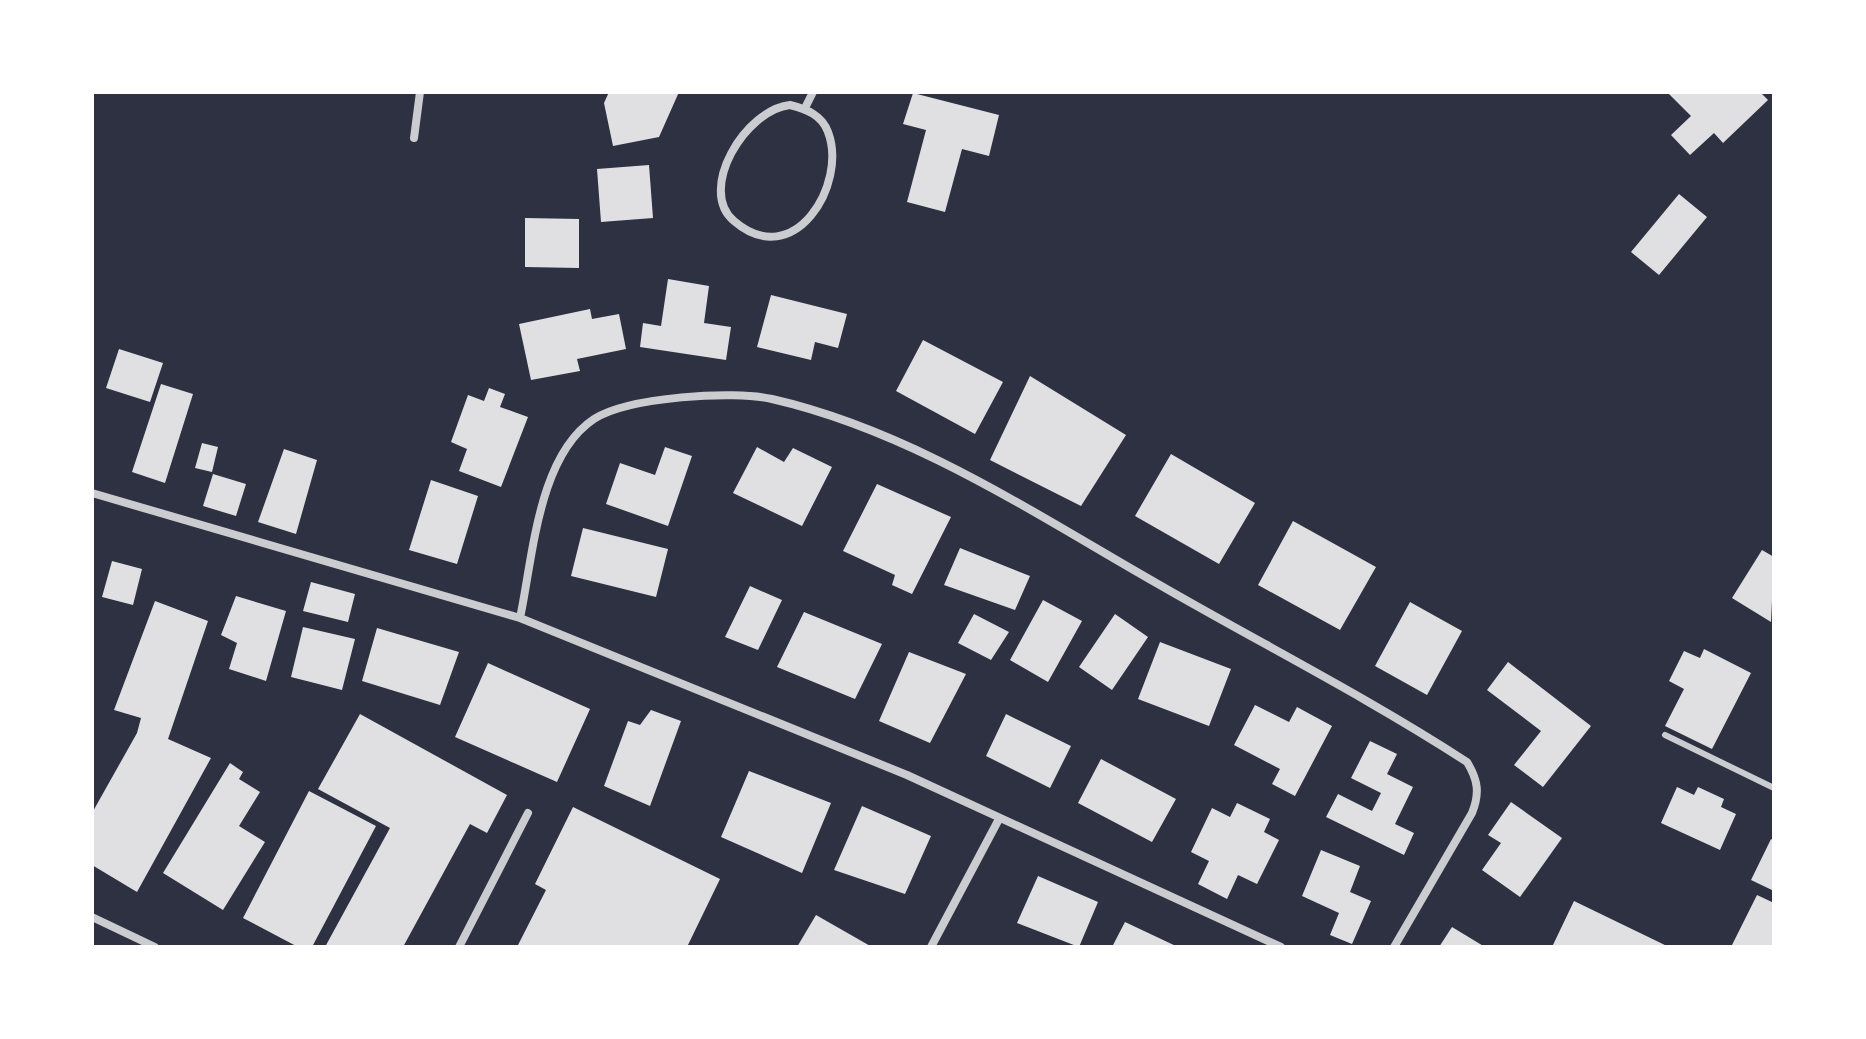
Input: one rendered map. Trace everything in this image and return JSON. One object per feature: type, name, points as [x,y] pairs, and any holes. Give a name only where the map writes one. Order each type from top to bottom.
[{"type":"street","points":[[414,138],[420,92]]},
{"type":"street","points":[[805,108],[813,92]]},
{"type":"street","points":[[775,106],[805,108],[819,118],[828,133],[831,156],[825,188],[812,215],[796,232],[772,239],[750,234],[729,218],[721,197],[724,172],[735,144],[756,118],[775,106]]},
{"type":"street","points":[[520,618],[549,480],[566,447],[595,418],[639,404],[714,394],[769,398],[842,419],[947,464],[1467,762],[1476,776],[1478,797],[1472,813],[1394,947]]},
{"type":"street","points":[[92,493],[520,618],[907,775],[1281,947]]},
{"type":"street","points":[[459,947],[528,813]]},
{"type":"street","points":[[931,947],[999,819]]},
{"type":"street","points":[[92,917],[155,947]]},
{"type":"lane","points":[[1665,735],[1774,788]]},
{"type":"building","points":[[609,92],[679,92],[659,137],[613,146],[604,103]]},
{"type":"building","points":[[1667,92],[1760,92],[1768,100],[1723,143],[1714,133],[1690,155],[1671,135],[1691,116]]},
{"type":"building","points":[[913,93],[999,115],[989,156],[962,149],[945,212],[907,202],[926,130],[903,124]]},
{"type":"building","points":[[649,165],[653,218],[601,222],[597,169]]},
{"type":"building","points":[[1679,194],[1707,217],[1659,275],[1631,252]]},
{"type":"building","points":[[525,218],[579,219],[579,268],[525,267]]},
{"type":"building","points":[[668,279],[709,286],[704,323],[731,327],[726,360],[640,347],[643,323],[661,326]]},
{"type":"building","points":[[771,295],[847,314],[838,348],[815,342],[811,360],[757,347]]},
{"type":"building","points":[[590,309],[592,319],[619,314],[626,349],[577,359],[580,371],[531,380],[519,324]]},
{"type":"building","points":[[923,340],[1003,382],[975,434],[896,391]]},
{"type":"building","points":[[119,349],[163,363],[150,402],[106,388]]},
{"type":"building","points":[[1030,376],[1126,435],[1081,506],[990,460]]},
{"type":"building","points":[[161,384],[193,394],[165,483],[132,472]]},
{"type":"building","points":[[489,388],[505,394],[500,407],[528,417],[501,487],[459,471],[467,449],[451,442],[468,395],[484,401]]},
{"type":"building","points":[[202,443],[218,447],[212,472],[195,468]]},
{"type":"building","points":[[665,447],[692,456],[668,526],[606,504],[620,463],[655,475]]},
{"type":"building","points":[[757,447],[784,462],[793,448],[832,467],[802,526],[733,493]]},
{"type":"building","points":[[284,449],[317,460],[296,534],[258,522]]},
{"type":"building","points":[[1171,454],[1255,503],[1219,564],[1135,516]]},
{"type":"building","points":[[213,474],[246,484],[236,516],[203,506]]},
{"type":"building","points":[[431,480],[478,496],[457,564],[409,550]]},
{"type":"building","points":[[877,484],[951,517],[912,594],[892,585],[895,575],[843,551]]},
{"type":"building","points":[[1293,521],[1376,567],[1340,630],[1258,585]]},
{"type":"building","points":[[583,528],[668,549],[656,597],[571,576]]},
{"type":"building","points":[[960,548],[1030,576],[1015,610],[944,585]]},
{"type":"building","points":[[1762,550],[1774,557],[1771,622],[1732,598]]},
{"type":"building","points":[[112,561],[142,569],[133,605],[102,597]]},
{"type":"building","points":[[311,582],[355,594],[348,622],[303,611]]},
{"type":"building","points":[[750,586],[782,600],[758,650],[725,637]]},
{"type":"building","points":[[236,596],[286,611],[266,681],[229,669],[237,643],[221,635]]},
{"type":"building","points":[[1043,600],[1082,621],[1048,682],[1010,660]]},
{"type":"building","points":[[155,601],[208,621],[168,739],[211,758],[137,892],[92,865],[92,813],[137,733],[141,718],[114,710]]},
{"type":"building","points":[[1410,602],[1462,631],[1427,695],[1375,666]]},
{"type":"building","points":[[804,612],[882,644],[855,699],[777,667]]},
{"type":"building","points":[[974,614],[1009,632],[991,660],[958,643]]},
{"type":"building","points":[[1115,614],[1148,637],[1112,690],[1079,667]]},
{"type":"building","points":[[303,627],[355,639],[342,690],[291,677]]},
{"type":"building","points":[[377,628],[459,652],[440,705],[362,681]]},
{"type":"building","points":[[1160,642],[1231,669],[1209,726],[1138,699]]},
{"type":"building","points":[[1704,649],[1751,673],[1712,749],[1665,726],[1684,689],[1669,681],[1684,651],[1700,658]]},
{"type":"building","points":[[909,652],[966,674],[930,743],[879,721]]},
{"type":"building","points":[[1508,662],[1591,726],[1543,787],[1514,765],[1541,731],[1487,690]]},
{"type":"building","points":[[488,663],[590,709],[557,782],[455,737]]},
{"type":"building","points":[[1255,705],[1289,722],[1297,707],[1332,726],[1295,796],[1272,784],[1280,769],[1234,745]]},
{"type":"building","points":[[651,710],[681,721],[650,806],[604,786],[628,721],[640,725]]},
{"type":"building","points":[[360,714],[507,795],[487,833],[470,824],[403,947],[325,947],[390,828],[318,789]]},
{"type":"building","points":[[1006,714],[1071,746],[1050,788],[986,756]]},
{"type":"building","points":[[1370,741],[1397,754],[1387,774],[1413,787],[1395,824],[1414,833],[1404,855],[1326,817],[1338,794],[1372,811],[1381,793],[1351,778]]},
{"type":"building","points":[[1101,759],[1176,799],[1152,842],[1078,803]]},
{"type":"building","points":[[230,763],[243,772],[239,779],[260,792],[239,826],[265,842],[223,910],[163,873]]},
{"type":"building","points":[[749,771],[831,803],[802,873],[721,837]]},
{"type":"building","points":[[1677,787],[1694,795],[1698,787],[1724,799],[1721,807],[1736,814],[1720,850],[1661,823]]},
{"type":"building","points":[[309,791],[376,826],[312,947],[298,947],[243,918]]},
{"type":"building","points":[[1511,802],[1562,838],[1520,897],[1482,870],[1501,843],[1488,835]]},
{"type":"building","points":[[1237,803],[1270,819],[1264,832],[1279,840],[1257,884],[1238,875],[1227,899],[1198,884],[1209,861],[1191,852],[1212,808],[1230,817]]},
{"type":"building","points":[[862,806],[931,836],[905,894],[834,870]]},
{"type":"building","points":[[573,807],[720,879],[687,947],[517,947],[546,890],[535,884]]},
{"type":"building","points":[[1771,839],[1774,841],[1774,891],[1751,880]]},
{"type":"building","points":[[1321,850],[1360,866],[1350,892],[1371,901],[1352,944],[1330,935],[1339,913],[1302,896]]},
{"type":"building","points":[[1038,876],[1098,902],[1079,947],[1017,923]]},
{"type":"building","points":[[1757,895],[1774,903],[1774,947],[1731,947]]},
{"type":"building","points":[[1574,901],[1669,947],[1552,947]]},
{"type":"building","points":[[816,915],[872,947],[797,947]]},
{"type":"building","points":[[1125,922],[1178,947],[1112,947]]},
{"type":"building","points":[[1452,927],[1485,947],[1439,947]]}]
